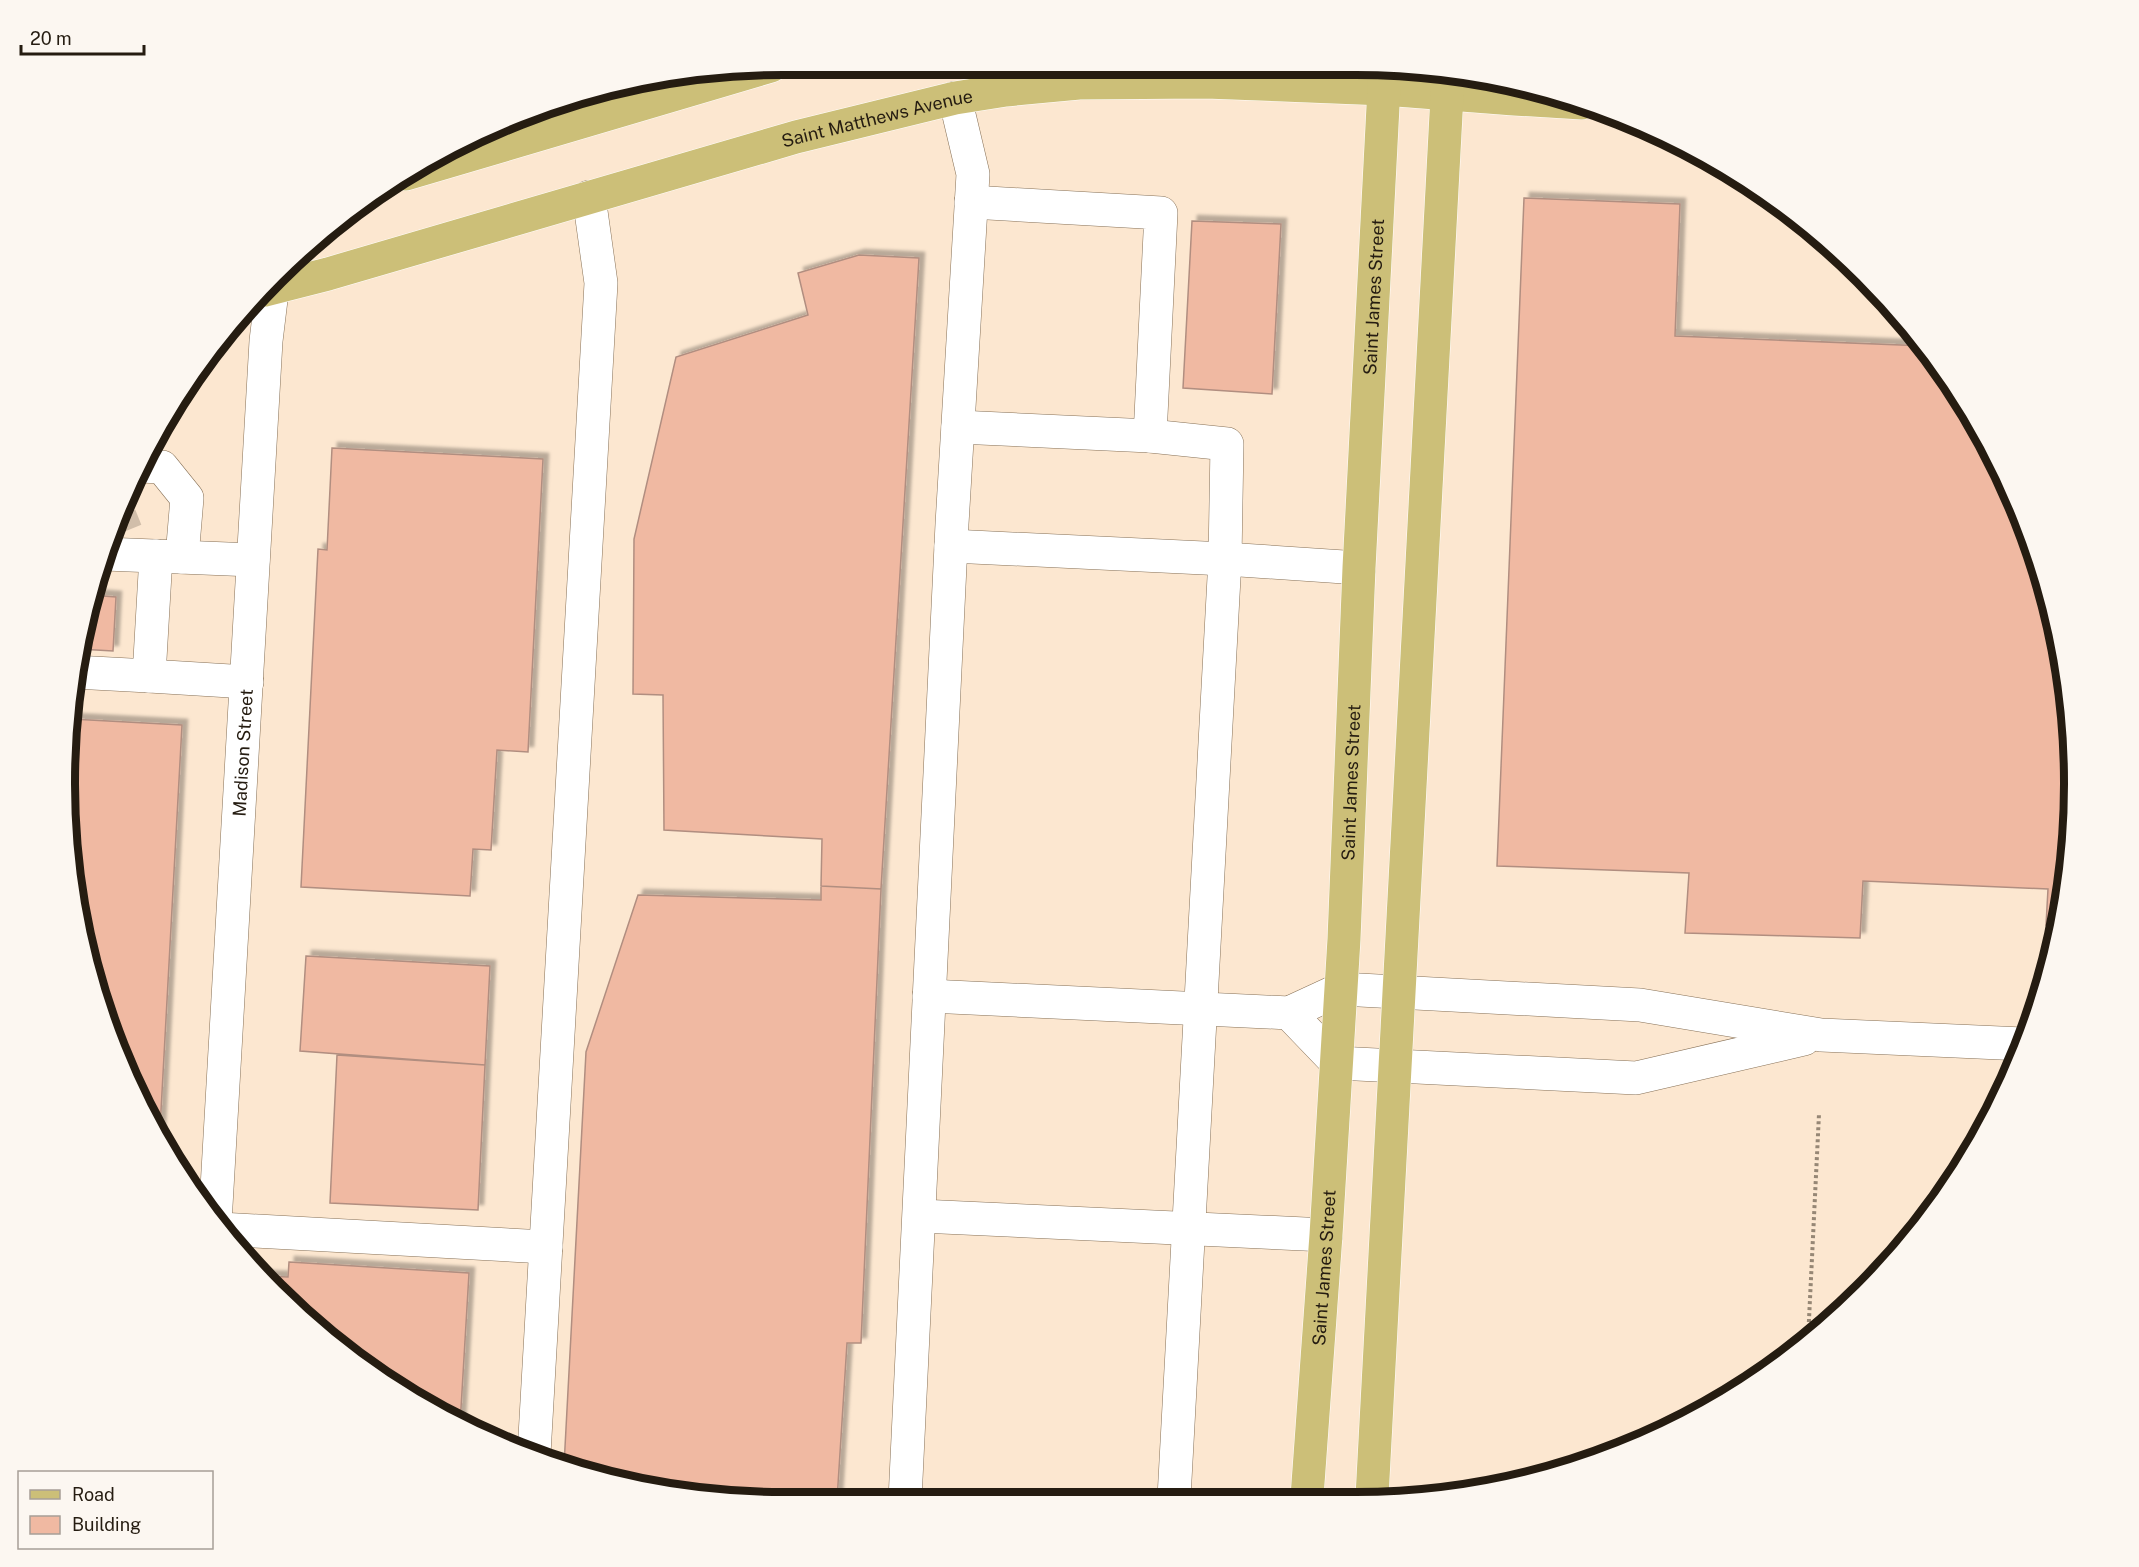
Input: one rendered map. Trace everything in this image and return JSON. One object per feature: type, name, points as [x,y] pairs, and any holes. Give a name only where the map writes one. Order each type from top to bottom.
[{"type":"main road","points":[[442,163],[732,77]]},
{"type":"main road","name":"Saint Matthews Avenue","points":[[281,285],[328,274],[796,137],[955,98],[1042,85],[1384,78],[1448,85],[1514,99],[1545,101]]},
{"type":"main road","name":"Saint James Street","points":[[1307,1492],[1337,1064],[1384,78]]},
{"type":"main road","points":[[1372,1491],[1448,85]]},
{"type":"street","points":[[905,1492],[951,546],[973,174],[955,98]]},
{"type":"street","points":[[534,1446],[601,283],[589,197]]},
{"type":"street","points":[[971,202],[1161,213],[1150,436]]},
{"type":"street","name":"Madison Street","points":[[216,1208],[269,297]]},
{"type":"street","points":[[958,427],[1150,436],[1227,444],[1225,559],[1174,1492]]},
{"type":"street","points":[[149,676],[141,551],[187,498],[162,467],[150,466]]},
{"type":"street","points":[[951,546],[1359,568]]},
{"type":"street","points":[[141,551],[253,560]]},
{"type":"street","points":[[84,673],[247,682]]},
{"type":"street","points":[[929,996],[1289,1013],[1341,989],[1640,1005],[1821,1035],[2014,1044]]},
{"type":"street","points":[[1289,1013],[1337,1064],[1636,1078],[1821,1035]]},
{"type":"street","points":[[920,1216],[1326,1235]]},
{"type":"street","points":[[233,1230],[546,1247]]},
{"type":"path","points":[[1809,1328],[1819,1114]]},
{"type":"building","points":[[1524,198],[1680,204],[1675,336],[1913,345],[1945,390],[1991,470],[2010,512],[2040,600],[2058,691],[2064,784],[2058,876],[2049,925],[2046,925],[2048,889],[1863,881],[1860,938],[1685,933],[1689,873],[1497,866]]},
{"type":"building","points":[[1192,221],[1281,224],[1272,394],[1183,388]]},
{"type":"building","points":[[859,255],[919,258],[881,889],[821,886],[822,839],[664,830],[663,695],[633,694],[634,539],[676,357],[808,315],[798,273]]},
{"type":"building","points":[[332,448],[543,459],[528,752],[497,750],[491,850],[473,849],[470,896],[301,887],[318,549],[327,550]]},
{"type":"building","points":[[100,596],[116,597],[113,651],[88,650]]},
{"type":"building","points":[[79,719],[182,725],[160,1120],[129,1055],[113,1011],[99,967],[89,922],[81,876],[77,830],[75,784],[77,737]]},
{"type":"building","points":[[821,886],[881,889],[861,1343],[847,1343],[838,1492],[784,1492],[691,1486],[600,1468],[564,1457],[586,1052],[638,895],[821,900]]},
{"type":"building","points":[[306,956],[490,966],[485,1065],[300,1051]]},
{"type":"building","points":[[337,1055],[485,1065],[478,1210],[330,1203]]},
{"type":"building","points":[[289,1262],[469,1273],[461,1414],[390,1373],[352,1346],[316,1316],[276,1276],[288,1277]]},
{"type":"tunnel","points":[[124,526],[126,531]]}]
